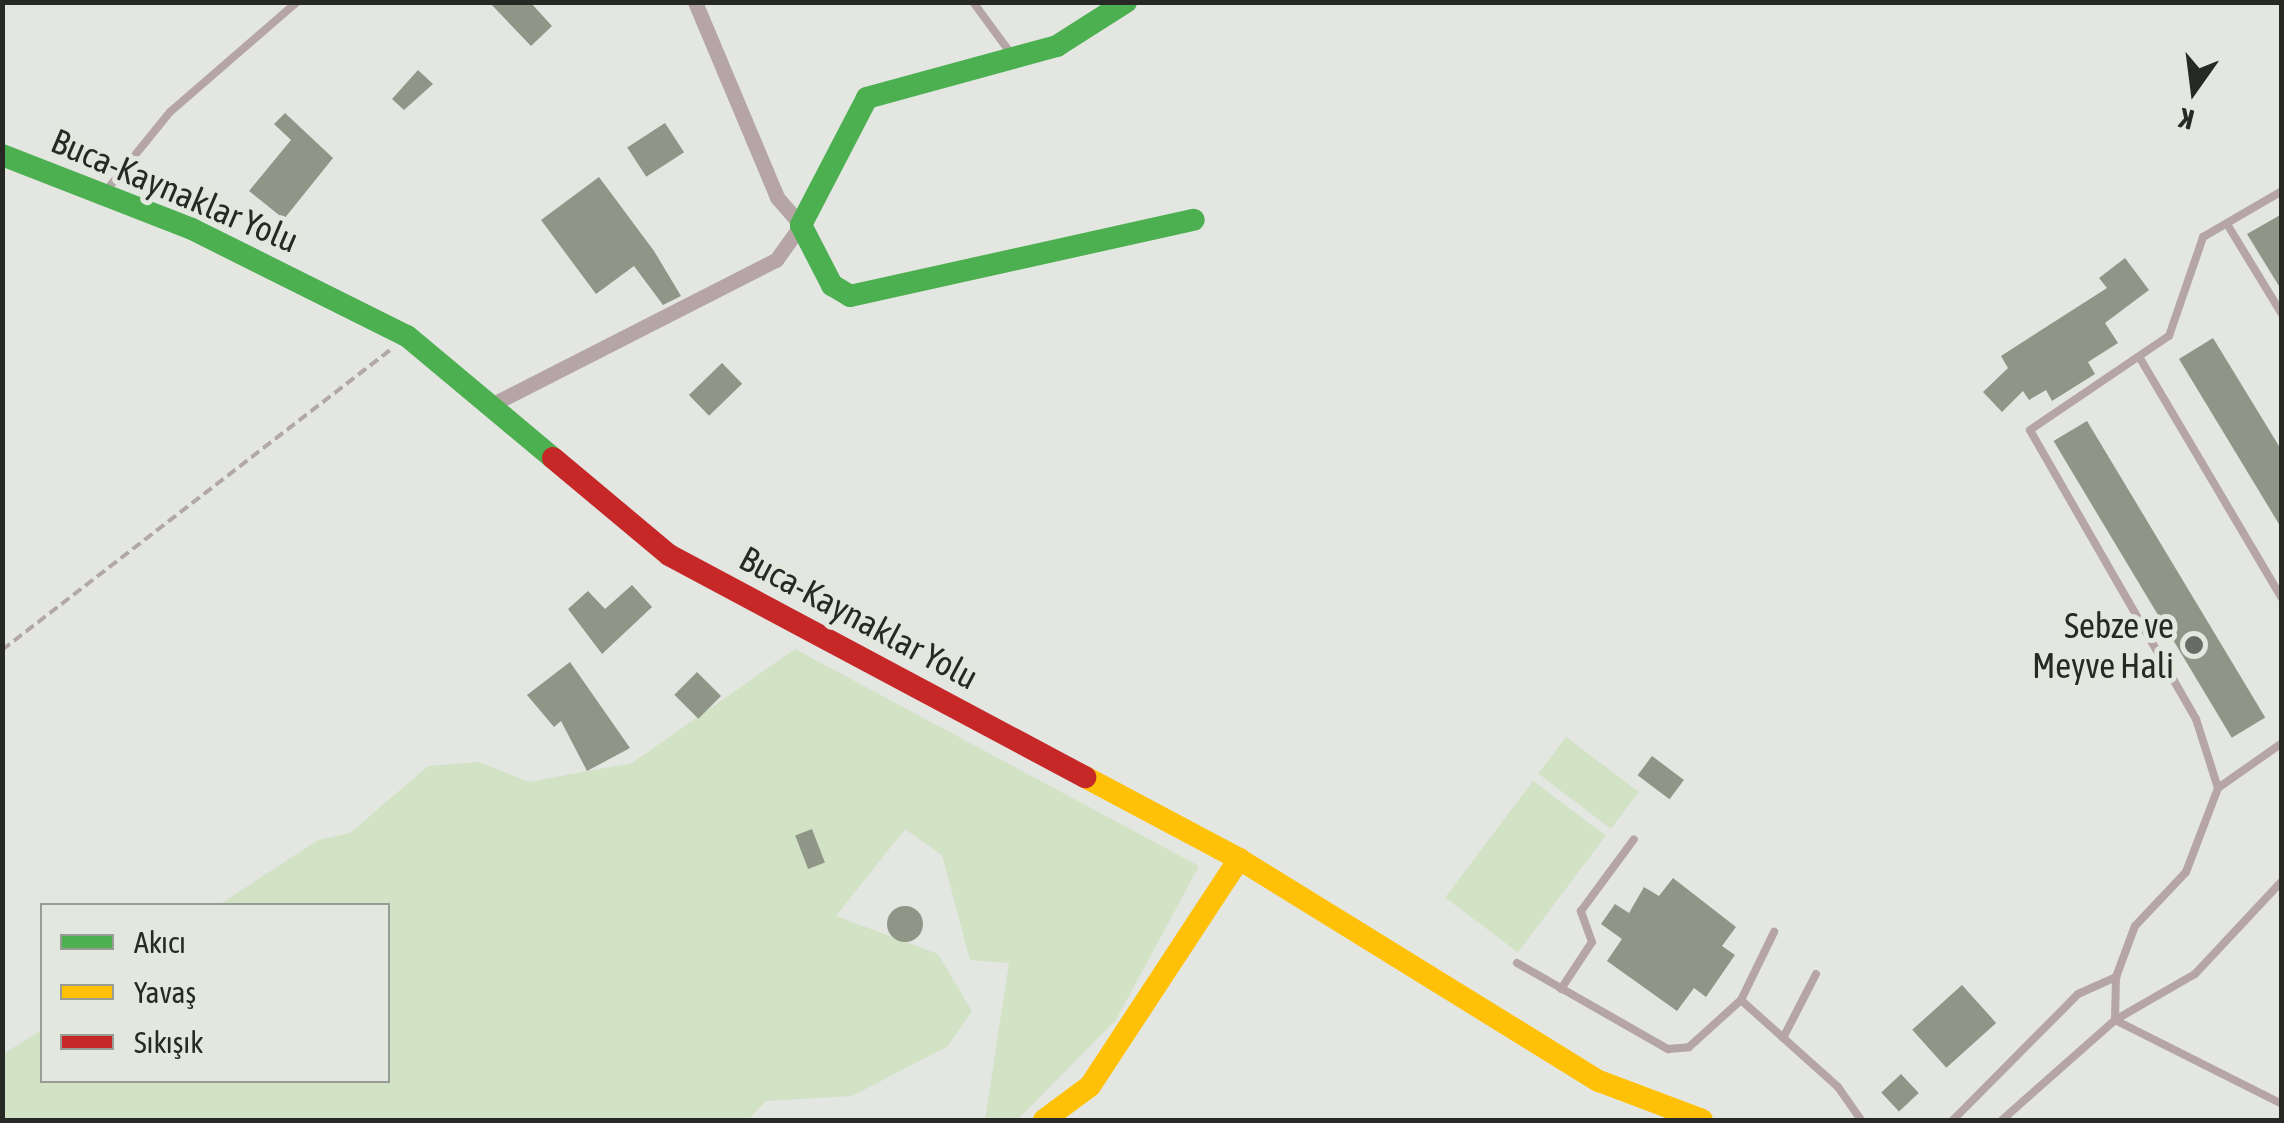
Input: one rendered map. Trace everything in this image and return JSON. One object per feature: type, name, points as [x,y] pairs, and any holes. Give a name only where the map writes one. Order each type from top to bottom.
[{"type":"street","points":[[695,2],[777,197],[801,224],[832,285],[850,296],[1194,220]]},
{"type":"street","points":[[492,404],[776,260],[801,224],[868,98],[1017,61],[1078,36],[1126,2]]},
{"type":"street","name":"Buca-Kaynaklar Yolu","points":[[2,155],[103,194],[406,336],[670,555],[1240,859],[1599,1081],[1702,1120]]},
{"type":"street","points":[[1044,1120],[1090,1086],[1240,859]]},
{"type":"lane","points":[[103,194],[170,112],[297,2]]},
{"type":"lane","points":[[974,2],[1017,61]]},
{"type":"lane","points":[[2218,788],[2196,719],[2030,430],[2141,360],[2169,336],[2203,238],[2282,192]]},
{"type":"lane","points":[[2226,224],[2282,314]]},
{"type":"lane","points":[[2141,360],[2282,598]]},
{"type":"lane","points":[[2115,1020],[2116,977],[2135,926],[2186,872],[2218,788],[2282,743]]},
{"type":"lane","points":[[1561,989],[1592,942],[1581,911],[1634,839]]},
{"type":"lane","points":[[2002,1120],[2115,1020],[2195,974],[2282,881]]},
{"type":"lane","points":[[1518,963],[1676,1050],[1741,1000],[1774,932]]},
{"type":"lane","points":[[1783,1038],[1816,974]]},
{"type":"lane","points":[[1953,1120],[2078,994],[2116,977]]},
{"type":"lane","points":[[1741,1000],[1861,1120]]},
{"type":"lane","points":[[2115,1020],[2282,1104]]},
{"type":"path","points":[[2,650],[406,336]]},
{"type":"green space","points":[[795,649],[1199,866],[1116,1020],[1017,1120],[985,1120],[1009,963],[970,960],[942,855],[905,829],[836,916],[938,954],[972,1011],[948,1046],[852,1096],[766,1101],[748,1120],[3,1120],[3,1054],[40,1031],[40,1083],[390,1083],[390,903],[222,903],[318,840],[350,833],[428,766],[479,762],[529,782],[632,763]]},
{"type":"green space","points":[[1566,737],[1639,792],[1611,829],[1538,774]]},
{"type":"green space","points":[[1533,781],[1606,836],[1518,952],[1445,898]]},
{"type":"building","points":[[489,2],[530,2],[552,26],[531,46]]},
{"type":"building","points":[[418,70],[433,84],[404,110],[392,99]]},
{"type":"building","points":[[285,113],[333,158],[284,219],[249,191],[291,140],[274,124]]},
{"type":"building","points":[[665,123],[684,152],[646,177],[627,148]]},
{"type":"building","points":[[599,177],[654,251],[681,296],[663,305],[634,266],[596,294],[541,220]]},
{"type":"building","points":[[2282,214],[2282,291],[2247,234]]},
{"type":"building","points":[[2125,258],[2149,290],[2105,323],[2118,343],[2088,362],[2095,374],[2052,401],[2046,390],[2029,400],[2023,391],[2002,412],[1983,392],[2008,368],[2001,356],[2107,288],[2099,278]]},
{"type":"building","points":[[2213,338],[2282,451],[2282,529],[2179,359]]},
{"type":"building","points":[[722,363],[742,384],[709,416],[689,395]]},
{"type":"building","points":[[2087,421],[2265,718],[2232,738],[2054,441]]},
{"type":"building","points":[[632,585],[652,607],[602,654],[568,609],[588,591],[605,609]]},
{"type":"building","points":[[570,662],[630,748],[587,771],[561,721],[554,727],[527,695]]},
{"type":"building","points":[[697,672],[721,696],[698,719],[674,695]]},
{"type":"building","points":[[1652,756],[1684,780],[1670,799],[1638,775]]},
{"type":"building","points":[[812,829],[825,863],[808,869],[795,835]]},
{"type":"building","points":[[1673,878],[1736,927],[1722,946],[1735,955],[1706,997],[1694,988],[1677,1011],[1607,961],[1622,939],[1601,924],[1615,904],[1629,913],[1644,887],[1659,896]]},
{"type":"building","points":[[905,906],[918,911],[923,924],[918,937],[905,942],[892,937],[887,924],[892,911]]},
{"type":"building","points":[[1962,985],[1996,1023],[1946,1068],[1912,1030]]},
{"type":"building","points":[[1901,1074],[1919,1093],[1899,1111],[1881,1092]]},
{"type":"traffic: fast","points":[[1126,2],[1057,46],[867,98],[801,225],[832,285],[850,296],[1194,220]]},
{"type":"traffic: fast","points":[[2,155],[192,229],[407,336],[553,458]]},
{"type":"traffic: slow","points":[[1085,777],[1239,859],[1599,1081],[1702,1120]]},
{"type":"traffic: slow","points":[[1044,1120],[1090,1086],[1239,859]]},
{"type":"traffic: jam","points":[[553,458],[669,555],[1085,777]]},
{"type":"place","name":"Sebze ve Meyve Hali","points":[[2194,645]]}]
